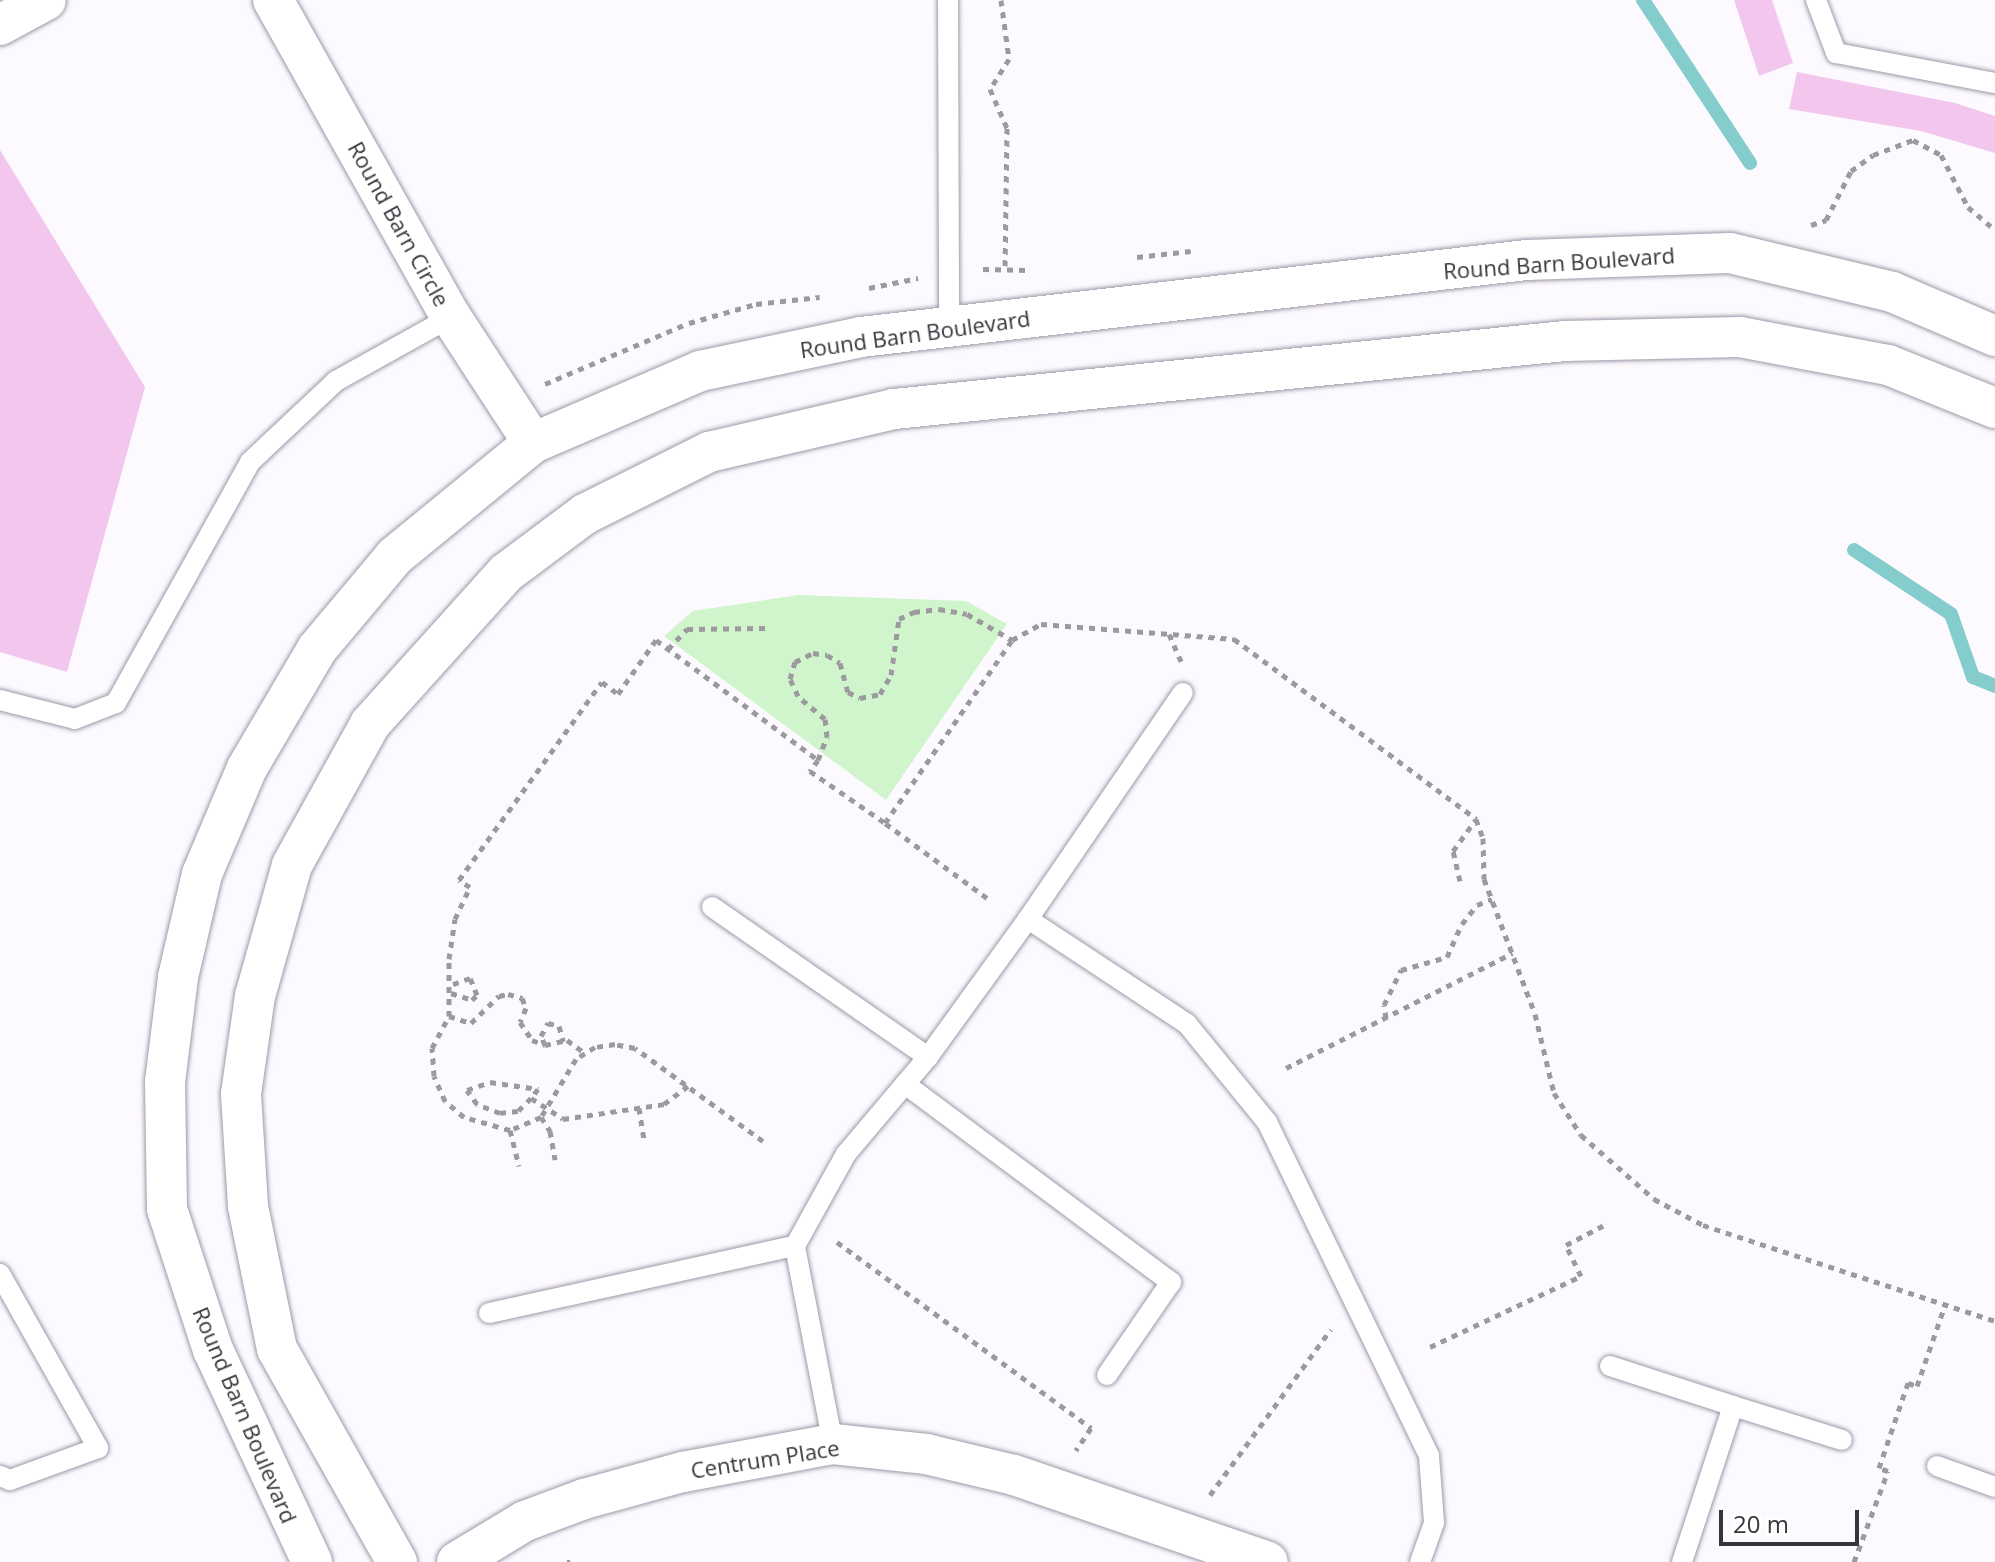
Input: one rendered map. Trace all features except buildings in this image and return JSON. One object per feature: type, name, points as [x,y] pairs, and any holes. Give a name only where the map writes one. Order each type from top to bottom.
[{"type":"street","points":[[0,25],[46,0]]},
{"type":"street","name":"Round Barn Circle","points":[[273,0],[451,317],[533,443]]},
{"type":"street","name":"Round Barn Boulevard","points":[[312,1562],[213,1350],[167,1209],[165,1082],[178,977],[207,860],[247,768],[317,649],[395,556],[533,443],[700,371],[861,337],[1527,260],[1730,253],[1892,292],[1995,336]]},
{"type":"street","points":[[397,1562],[277,1349],[248,1206],[241,1094],[255,996],[292,865],[370,724],[506,573],[585,514],[709,452],[894,409],[1565,341],[1740,337],[1888,365],[1995,408]]},
{"type":"street","name":"Centrum Place","points":[[457,1562],[525,1521],[584,1499],[710,1466],[833,1444],[926,1454],[1014,1475],[1268,1562]]},
{"type":"lane","points":[[948,0],[949,327]]},
{"type":"lane","points":[[1816,0],[1836,53],[1995,83]]},
{"type":"lane","points":[[0,700],[75,719],[116,703],[250,462],[336,381],[451,317]]},
{"type":"lane","points":[[833,1444],[795,1246],[846,1154],[928,1057],[1028,919],[1183,693]]},
{"type":"lane","points":[[712,907],[928,1057]]},
{"type":"lane","points":[[1028,919],[1187,1024],[1267,1122],[1429,1456],[1434,1523],[1420,1562]]},
{"type":"lane","points":[[905,1084],[1171,1282],[1107,1375]]},
{"type":"lane","points":[[489,1313],[795,1246]]},
{"type":"lane","points":[[0,1274],[98,1448],[10,1480],[0,1476]]},
{"type":"lane","points":[[1610,1366],[1842,1440]]},
{"type":"lane","points":[[1682,1562],[1733,1406]]},
{"type":"lane","points":[[1937,1466],[1995,1487]]},
{"type":"path","points":[[1001,0],[1009,59],[990,89],[1007,128],[1005,266]]},
{"type":"path","points":[[987,898],[810,771],[827,737],[825,719],[798,696],[790,679],[795,662],[813,653],[827,655],[840,663],[848,692],[860,698],[880,694],[891,675],[899,619],[914,612],[939,609],[967,614],[1012,640]]},
{"type":"path","points":[[885,823],[1012,640],[1041,624],[1234,639],[1476,819],[1483,838],[1484,879],[1535,1014],[1554,1093],[1581,1135],[1654,1199],[1703,1225],[1995,1321]]},
{"type":"path","points":[[668,649],[687,629],[766,628]]},
{"type":"path","points":[[763,1141],[635,1048],[615,1044],[585,1053],[571,1066],[541,1117],[510,1130],[464,1117],[445,1101],[434,1076],[432,1048],[449,1016],[455,919],[470,887],[459,880],[602,682],[618,694],[656,640],[818,760]]},
{"type":"path","points":[[1460,881],[1453,851],[1476,819]]},
{"type":"path","points":[[1386,1018],[1384,1005],[1401,970],[1447,957],[1462,924],[1477,905],[1492,899]]},
{"type":"path","points":[[1286,1068],[1513,953]]},
{"type":"path","points":[[470,978],[477,986],[472,1000],[451,989],[470,978]]},
{"type":"path","points":[[449,1016],[471,1023],[499,996],[522,998],[523,1033],[545,1045],[563,1041],[585,1053]]},
{"type":"path","points":[[545,1045],[541,1036],[548,1023],[559,1026],[563,1041]]},
{"type":"path","points":[[515,1082],[538,1089],[531,1098],[518,1111],[500,1113],[477,1104],[467,1090],[515,1082]]},
{"type":"path","points":[[531,1098],[563,1119],[664,1104],[688,1086]]},
{"type":"path","points":[[639,1108],[644,1140]]},
{"type":"path","points":[[541,1117],[550,1131],[555,1160]]},
{"type":"path","points":[[510,1130],[519,1166]]},
{"type":"path","points":[[1430,1347],[1581,1276],[1566,1245],[1608,1223]]},
{"type":"path","points":[[834,1240],[1091,1428],[1076,1451]]},
{"type":"path","points":[[1854,1562],[1888,1471],[1879,1468],[1908,1383],[1917,1386],[1945,1304]]},
{"type":"path","points":[[1209,1496],[1334,1325]]},
{"type":"green space","points":[[798,595],[966,601],[1007,624],[886,800],[664,636],[693,611]]},
{"type":"waterway","points":[[1643,0],[1750,163]]},
{"type":"waterway","points":[[1854,550],[1951,614],[1973,677],[1995,686]]}]
